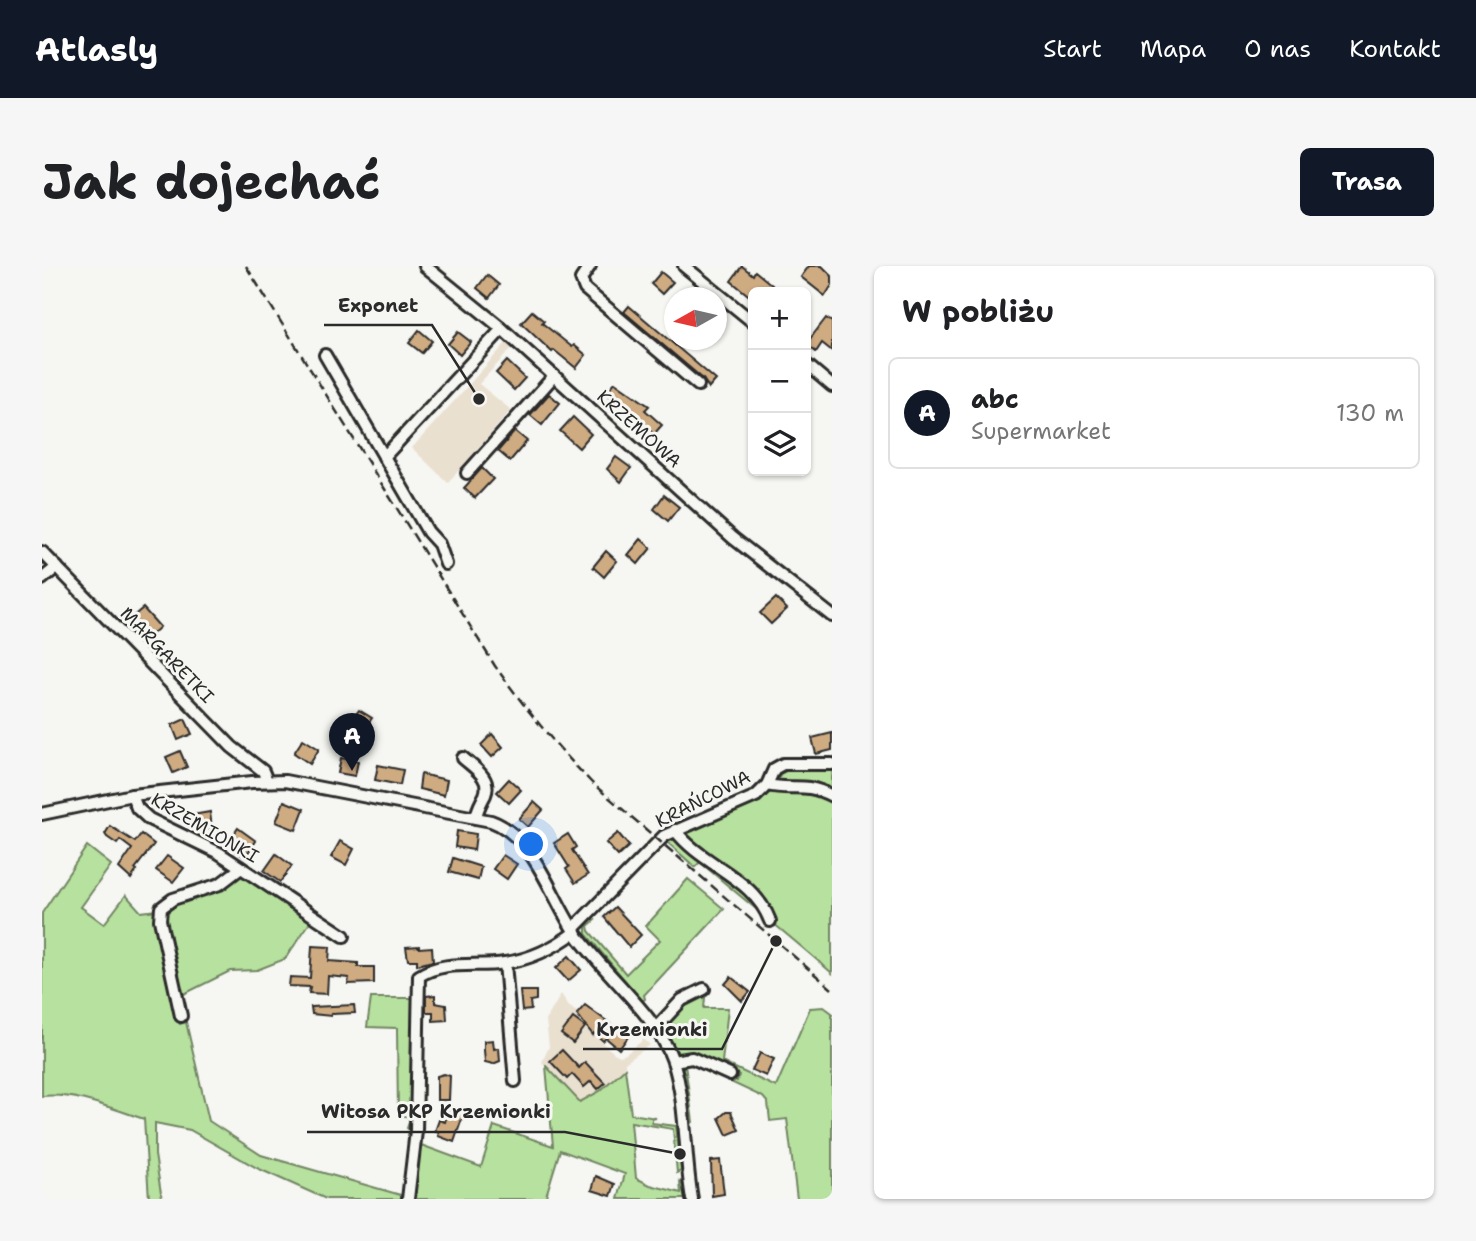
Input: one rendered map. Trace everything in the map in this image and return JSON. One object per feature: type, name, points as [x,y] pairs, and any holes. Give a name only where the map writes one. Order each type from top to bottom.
[{"type":"street","name":"KRZEMOWA","points":[[425,266],[502,329],[733,537],[832,616]]},
{"type":"street","points":[[590,266],[581,279],[584,289],[698,385]]},
{"type":"street","points":[[684,266],[748,318]]},
{"type":"street","points":[[384,457],[502,329]]},
{"type":"street","points":[[325,355],[428,532],[439,544],[446,564]]},
{"type":"street","points":[[811,368],[832,386]]},
{"type":"street","points":[[467,474],[554,376]]},
{"type":"street","name":"MARGARETKI","points":[[42,552],[232,747],[263,771],[267,781]]},
{"type":"street","points":[[42,579],[57,567]]},
{"type":"street","points":[[463,758],[486,781],[487,789],[476,818]]},
{"type":"street","name":"KRAŃCOWA","points":[[574,931],[664,836],[756,796],[767,785],[774,769],[783,764],[832,764]]},
{"type":"street","points":[[132,795],[267,781],[300,783],[503,825],[520,839],[574,931],[655,1029],[673,1061],[692,1199]]},
{"type":"street","points":[[767,785],[817,788],[832,796]]},
{"type":"street","name":"KRZEMIONKI","points":[[42,814],[132,795],[136,808],[149,820],[212,849],[344,936]]},
{"type":"street","points":[[676,830],[691,849],[751,891],[765,907],[771,921]]},
{"type":"street","points":[[181,1016],[160,920],[160,908],[173,899],[220,884],[241,868]]},
{"type":"street","points":[[408,1199],[416,1131],[417,979],[421,974],[453,965],[505,963],[544,953],[574,931]]},
{"type":"street","points":[[505,963],[515,1081]]},
{"type":"street","points":[[655,1029],[682,1000],[704,989]]},
{"type":"street","points":[[673,1061],[692,1058],[730,1075]]},
{"type":"shaded area","points":[[507,342],[513,347],[479,384],[511,410],[448,483],[412,448]]},
{"type":"shaded area","points":[[561,994],[570,1007],[596,1027],[600,1034],[597,1038],[614,1053],[620,1056],[626,1054],[644,1039],[650,1045],[625,1063],[625,1068],[600,1091],[580,1102],[542,1062],[549,1047],[546,1020]]},
{"type":"green space","points":[[832,768],[832,793],[778,782],[780,774],[786,771]]},
{"type":"green space","points":[[798,788],[832,799],[832,973],[700,862],[695,867],[667,842],[773,791]]},
{"type":"green space","points":[[87,846],[111,865],[81,907],[104,924],[126,895],[141,912],[156,910],[180,1024],[186,1022],[209,1121],[261,1155],[404,1196],[407,1128],[411,1117],[398,1115],[397,1028],[367,1027],[371,998],[414,998],[414,1103],[406,1199],[326,1199],[257,1168],[190,1130],[155,1123],[155,1155],[162,1199],[149,1199],[144,1119],[81,1099],[42,1096],[42,913]]},
{"type":"green space","points":[[242,874],[311,921],[285,959],[257,970],[230,971],[180,996],[164,913],[170,905],[223,888]]},
{"type":"green space","points":[[688,879],[724,909],[644,995],[645,999],[642,1001],[586,934],[586,923],[591,918],[595,920],[588,926],[589,931],[626,974],[660,940],[646,926]]},
{"type":"green space","points":[[694,998],[705,998],[704,1008],[728,1008],[722,1062],[730,1066],[727,1068],[680,1057],[663,1026],[677,1007]]},
{"type":"green space","points":[[824,1007],[832,1013],[832,1199],[797,1199],[787,1119],[770,1121],[768,1103],[763,1097],[688,1062],[685,1065],[693,1122],[690,1123],[682,1062],[689,1061],[703,1064],[737,1081],[739,1075],[734,1072],[733,1067],[776,1087],[810,1008]]},
{"type":"green space","points":[[546,1066],[580,1102],[600,1091],[625,1068],[631,1114],[656,1118],[652,1119],[652,1123],[676,1126],[681,1171],[677,1173],[673,1129],[631,1122],[636,1178],[650,1185],[681,1193],[680,1182],[685,1199],[618,1199],[625,1174],[560,1150],[545,1199],[411,1199],[421,1121],[421,1145],[481,1167],[494,1126],[553,1146]]},
{"type":"building","points":[[742,266],[753,275],[755,271],[772,285],[748,287],[748,295],[731,281]]},
{"type":"building","points":[[809,266],[822,266],[832,276],[832,285],[825,296],[801,277]]},
{"type":"building","points":[[661,272],[673,282],[668,287],[664,287],[662,294],[651,284]]},
{"type":"building","points":[[487,275],[499,285],[489,298],[477,288]]},
{"type":"building","points":[[629,306],[664,336],[664,346],[624,312]]},
{"type":"building","points":[[532,311],[544,321],[542,323],[586,355],[576,368],[554,350],[552,352],[521,323]]},
{"type":"building","points":[[826,318],[832,322],[832,351],[822,343],[816,352],[811,348],[811,338]]},
{"type":"building","points":[[419,330],[432,341],[422,353],[409,343]]},
{"type":"building","points":[[458,332],[471,342],[460,355],[448,344]]},
{"type":"building","points":[[669,350],[681,350],[716,380],[709,388],[703,379]]},
{"type":"building","points":[[507,361],[525,378],[514,390],[496,373]]},
{"type":"building","points":[[615,382],[649,406],[645,410],[662,425],[654,434],[606,393]]},
{"type":"building","points":[[549,394],[560,403],[542,425],[530,415]]},
{"type":"building","points":[[573,417],[591,434],[579,448],[560,431]]},
{"type":"building","points":[[515,431],[527,441],[510,461],[498,451]]},
{"type":"building","points":[[616,457],[631,468],[621,482],[607,469]]},
{"type":"building","points":[[482,468],[493,479],[475,498],[464,488]]},
{"type":"building","points":[[664,495],[679,507],[668,521],[654,509]]},
{"type":"building","points":[[641,539],[651,548],[638,564],[628,555]]},
{"type":"building","points":[[606,551],[617,561],[604,577],[593,567]]},
{"type":"building","points":[[776,598],[787,609],[771,624],[760,613]]},
{"type":"building","points":[[143,608],[160,627],[148,638],[131,618]]},
{"type":"building","points":[[359,710],[372,718],[362,732],[349,724]]},
{"type":"building","points":[[185,719],[192,734],[178,740],[172,725]]},
{"type":"building","points":[[832,733],[832,750],[816,754],[812,738]]},
{"type":"building","points":[[492,734],[503,747],[492,757],[481,745]]},
{"type":"building","points":[[303,739],[319,749],[310,764],[294,753]]},
{"type":"building","points":[[180,751],[187,767],[173,773],[166,757]]},
{"type":"building","points":[[341,758],[358,761],[355,776],[338,773]]},
{"type":"building","points":[[378,765],[403,770],[400,785],[375,780]]},
{"type":"building","points":[[421,774],[447,780],[444,795],[419,789]]},
{"type":"building","points":[[509,779],[521,790],[509,803],[497,792]]},
{"type":"building","points":[[284,801],[304,809],[296,830],[276,822]]},
{"type":"building","points":[[534,802],[543,810],[528,827],[519,819]]},
{"type":"building","points":[[210,812],[212,828],[194,830],[192,815]]},
{"type":"building","points":[[110,826],[135,842],[141,834],[154,844],[135,869],[137,870],[131,879],[119,868],[132,849],[120,840],[117,844],[107,837],[105,834]]},
{"type":"building","points":[[238,828],[256,841],[245,857],[227,844]]},
{"type":"building","points":[[457,831],[476,834],[474,850],[455,847]]},
{"type":"building","points":[[618,833],[629,846],[618,856],[606,843]]},
{"type":"building","points":[[568,834],[576,847],[572,850],[588,875],[575,883],[566,869],[569,867],[554,843]]},
{"type":"building","points":[[340,841],[354,849],[346,865],[331,857]]},
{"type":"building","points":[[276,854],[292,866],[280,882],[264,871]]},
{"type":"building","points":[[503,855],[517,864],[507,879],[493,869]]},
{"type":"building","points":[[167,856],[184,868],[173,882],[156,870]]},
{"type":"building","points":[[453,858],[481,867],[478,880],[449,872]]},
{"type":"building","points":[[615,907],[641,935],[629,947],[604,917]]},
{"type":"building","points":[[312,946],[330,947],[329,961],[358,963],[358,967],[374,967],[374,983],[348,984],[349,978],[328,976],[327,994],[309,993],[310,987],[289,986],[290,977],[310,978]]},
{"type":"building","points":[[406,947],[432,947],[433,961],[417,965],[417,960],[408,960]]},
{"type":"building","points":[[569,956],[581,970],[568,981],[556,968]]},
{"type":"building","points":[[731,977],[750,992],[742,1001],[725,984]]},
{"type":"building","points":[[520,991],[536,991],[536,1000],[530,1001],[531,1010],[522,1011]]},
{"type":"building","points":[[435,995],[435,1003],[446,1005],[447,1020],[433,1021],[433,1012],[426,1012],[426,996]]},
{"type":"building","points":[[354,1005],[355,1013],[331,1016],[312,1014],[311,1007]]},
{"type":"building","points":[[585,1005],[628,1037],[619,1049],[606,1038],[603,1041],[594,1033],[593,1035],[577,1014]]},
{"type":"building","points":[[573,1018],[585,1027],[573,1043],[561,1034]]},
{"type":"building","points":[[493,1040],[494,1049],[499,1048],[500,1061],[493,1064],[485,1062],[484,1041]]},
{"type":"building","points":[[562,1050],[579,1068],[585,1062],[605,1083],[598,1089],[591,1081],[584,1087],[572,1074],[567,1079],[550,1061]]},
{"type":"building","points":[[760,1053],[774,1059],[766,1076],[752,1070]]},
{"type":"building","points":[[437,1076],[450,1076],[449,1100],[437,1100]]},
{"type":"building","points":[[449,1108],[464,1113],[454,1142],[438,1136],[439,1132],[435,1131],[439,1120],[445,1122]]},
{"type":"building","points":[[726,1112],[731,1112],[739,1130],[727,1135],[719,1118]]},
{"type":"building","points":[[720,1160],[724,1194],[712,1196],[711,1161]]},
{"type":"building","points":[[596,1176],[615,1184],[611,1196],[592,1190]]},
{"type":"railway","points":[[246,266],[495,666],[541,726],[592,783],[832,989]]},
{"type":"place","name":"Exponet","points":[[479,399]]},
{"type":"place","name":"abc","points":[[352,771]]},
{"type":"place","name":"Krzemionki","points":[[776,941]]},
{"type":"place","name":"Witosa PKP Krzemionki","points":[[680,1154]]}]
